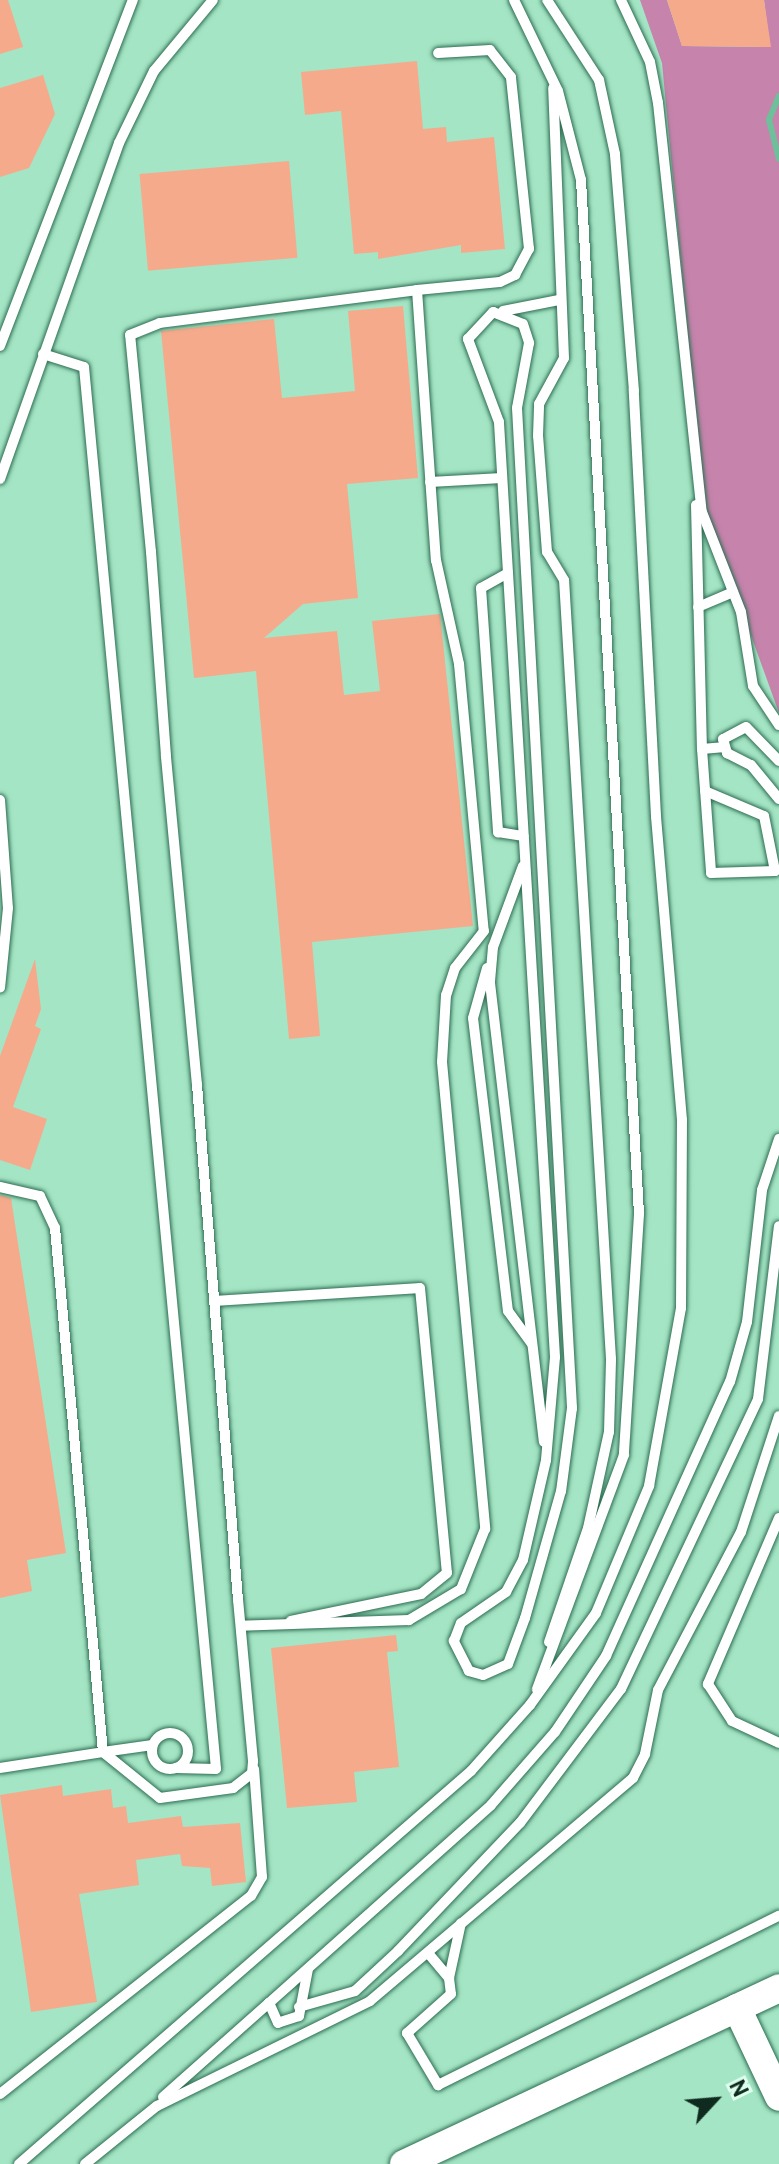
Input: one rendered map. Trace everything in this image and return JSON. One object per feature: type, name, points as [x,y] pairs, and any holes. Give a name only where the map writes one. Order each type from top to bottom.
[{"type":"street","points":[[404,2164],[779,1988]]},
{"type":"street","points":[[737,2008],[779,2097]]},
{"type":"lane","points":[[0,346],[133,0]]},
{"type":"lane","points":[[0,479],[119,143],[154,71],[213,0]]},
{"type":"lane","points":[[514,0],[553,81],[581,180],[639,1214],[624,1455],[530,1705]]},
{"type":"lane","points":[[19,2164],[408,1831],[530,1705],[596,1613],[649,1486],[670,1393],[683,1242],[682,1120],[615,154],[599,80],[547,0]]},
{"type":"lane","points":[[621,0],[650,62],[658,103],[702,512],[733,592],[753,686],[779,725]]},
{"type":"lane","points":[[0,2094],[251,1896],[262,1877],[130,335],[160,323],[500,282],[515,275],[529,249],[511,77],[490,50],[438,53]]},
{"type":"lane","points":[[530,1705],[588,1528],[609,1432],[611,1359],[564,580],[547,552],[538,436],[539,404],[564,358],[559,300],[553,81]]},
{"type":"lane","points":[[241,1626],[409,1620],[461,1589],[485,1529],[442,1062],[446,995],[455,968],[484,931],[459,664],[436,560],[417,290]]},
{"type":"lane","points":[[493,312],[523,324],[529,343],[517,408],[572,1408],[561,1491],[508,1664],[483,1675],[469,1671],[454,1641],[461,1623],[506,1592],[523,1560],[546,1460],[555,1357],[502,478],[494,400],[468,339],[493,312],[559,300]]},
{"type":"lane","points":[[43,354],[84,367],[216,1769],[176,1768],[155,1761],[153,1745]]},
{"type":"lane","points":[[697,475],[702,749],[705,791],[711,873],[775,871],[764,816],[705,791]]},
{"type":"lane","points":[[430,482],[502,478]]},
{"type":"lane","points":[[508,573],[481,588],[498,832],[524,836]]},
{"type":"lane","points":[[698,607],[733,592]]},
{"type":"lane","points":[[725,747],[732,729],[746,727],[779,761]]},
{"type":"lane","points":[[702,749],[725,747],[779,799]]},
{"type":"lane","points":[[0,800],[4,890],[0,988]]},
{"type":"lane","points":[[525,861],[493,947],[473,1018],[508,1311],[533,1346]]},
{"type":"lane","points":[[493,947],[490,983],[546,1460]]},
{"type":"lane","points":[[111,2144],[491,1805],[555,1732],[606,1656],[722,1407],[747,1322],[762,1190],[779,1139]]},
{"type":"lane","points":[[0,1187],[40,1196],[55,1228],[103,1752],[160,1798],[233,1788],[252,1773],[253,1761]]},
{"type":"lane","points":[[299,2007],[355,1991],[398,1951],[520,1823],[621,1689],[758,1399],[779,1226]]},
{"type":"lane","points":[[215,1301],[420,1288],[447,1573],[421,1594],[270,1626]]},
{"type":"lane","points":[[85,2164],[196,2084],[331,2025],[428,1953],[633,1778],[658,1690],[741,1532],[779,1416]]},
{"type":"lane","points":[[779,1518],[708,1684],[732,1721],[779,1743]]},
{"type":"lane","points":[[0,1768],[153,1745],[167,1732],[184,1738],[188,1755],[176,1768]]},
{"type":"lane","points":[[461,1923],[446,2003],[414,2019],[407,2033],[438,2085],[779,1916]]},
{"type":"lane","points":[[428,1953],[449,1978]]},
{"type":"lane","points":[[269,2003],[278,2023],[299,2016],[308,1969]]},
{"type":"shaded area","points":[[640,0],[667,0],[682,46],[770,47],[764,0],[779,0],[779,713],[704,505],[662,63]]},
{"type":"building","points":[[0,0],[8,0],[23,47],[0,54]]},
{"type":"building","points":[[667,0],[764,0],[771,47],[682,46]]},
{"type":"building","points":[[417,61],[423,129],[446,127],[447,142],[494,137],[505,249],[461,253],[461,245],[378,259],[378,252],[354,254],[341,111],[305,115],[301,72]]},
{"type":"building","points":[[43,75],[55,114],[29,168],[0,177],[0,88]]},
{"type":"building","points":[[289,161],[297,258],[148,271],[140,174]]},
{"type":"building","points":[[403,306],[418,478],[347,484],[358,598],[303,604],[264,638],[337,631],[344,695],[380,691],[372,621],[440,614],[473,926],[312,942],[320,1036],[289,1039],[256,671],[194,678],[161,331],[274,319],[282,398],[355,391],[348,311]]},
{"type":"building","points":[[35,959],[41,1009],[35,1026],[41,1029],[13,1107],[47,1119],[30,1170],[0,1160],[0,1056]]},
{"type":"building","points":[[0,1195],[11,1198],[66,1553],[27,1560],[32,1591],[0,1598]]},
{"type":"building","points":[[396,1635],[398,1651],[387,1652],[399,1767],[354,1772],[357,1802],[287,1808],[271,1648]]},
{"type":"building","points":[[62,1785],[63,1796],[111,1789],[113,1808],[126,1806],[128,1823],[181,1816],[183,1827],[240,1823],[246,1882],[212,1886],[210,1868],[182,1866],[180,1854],[136,1860],[139,1885],[79,1894],[97,2002],[31,2012],[0,1795]]},
{"type":"waterway","points":[[779,96],[769,120],[779,159]]}]
